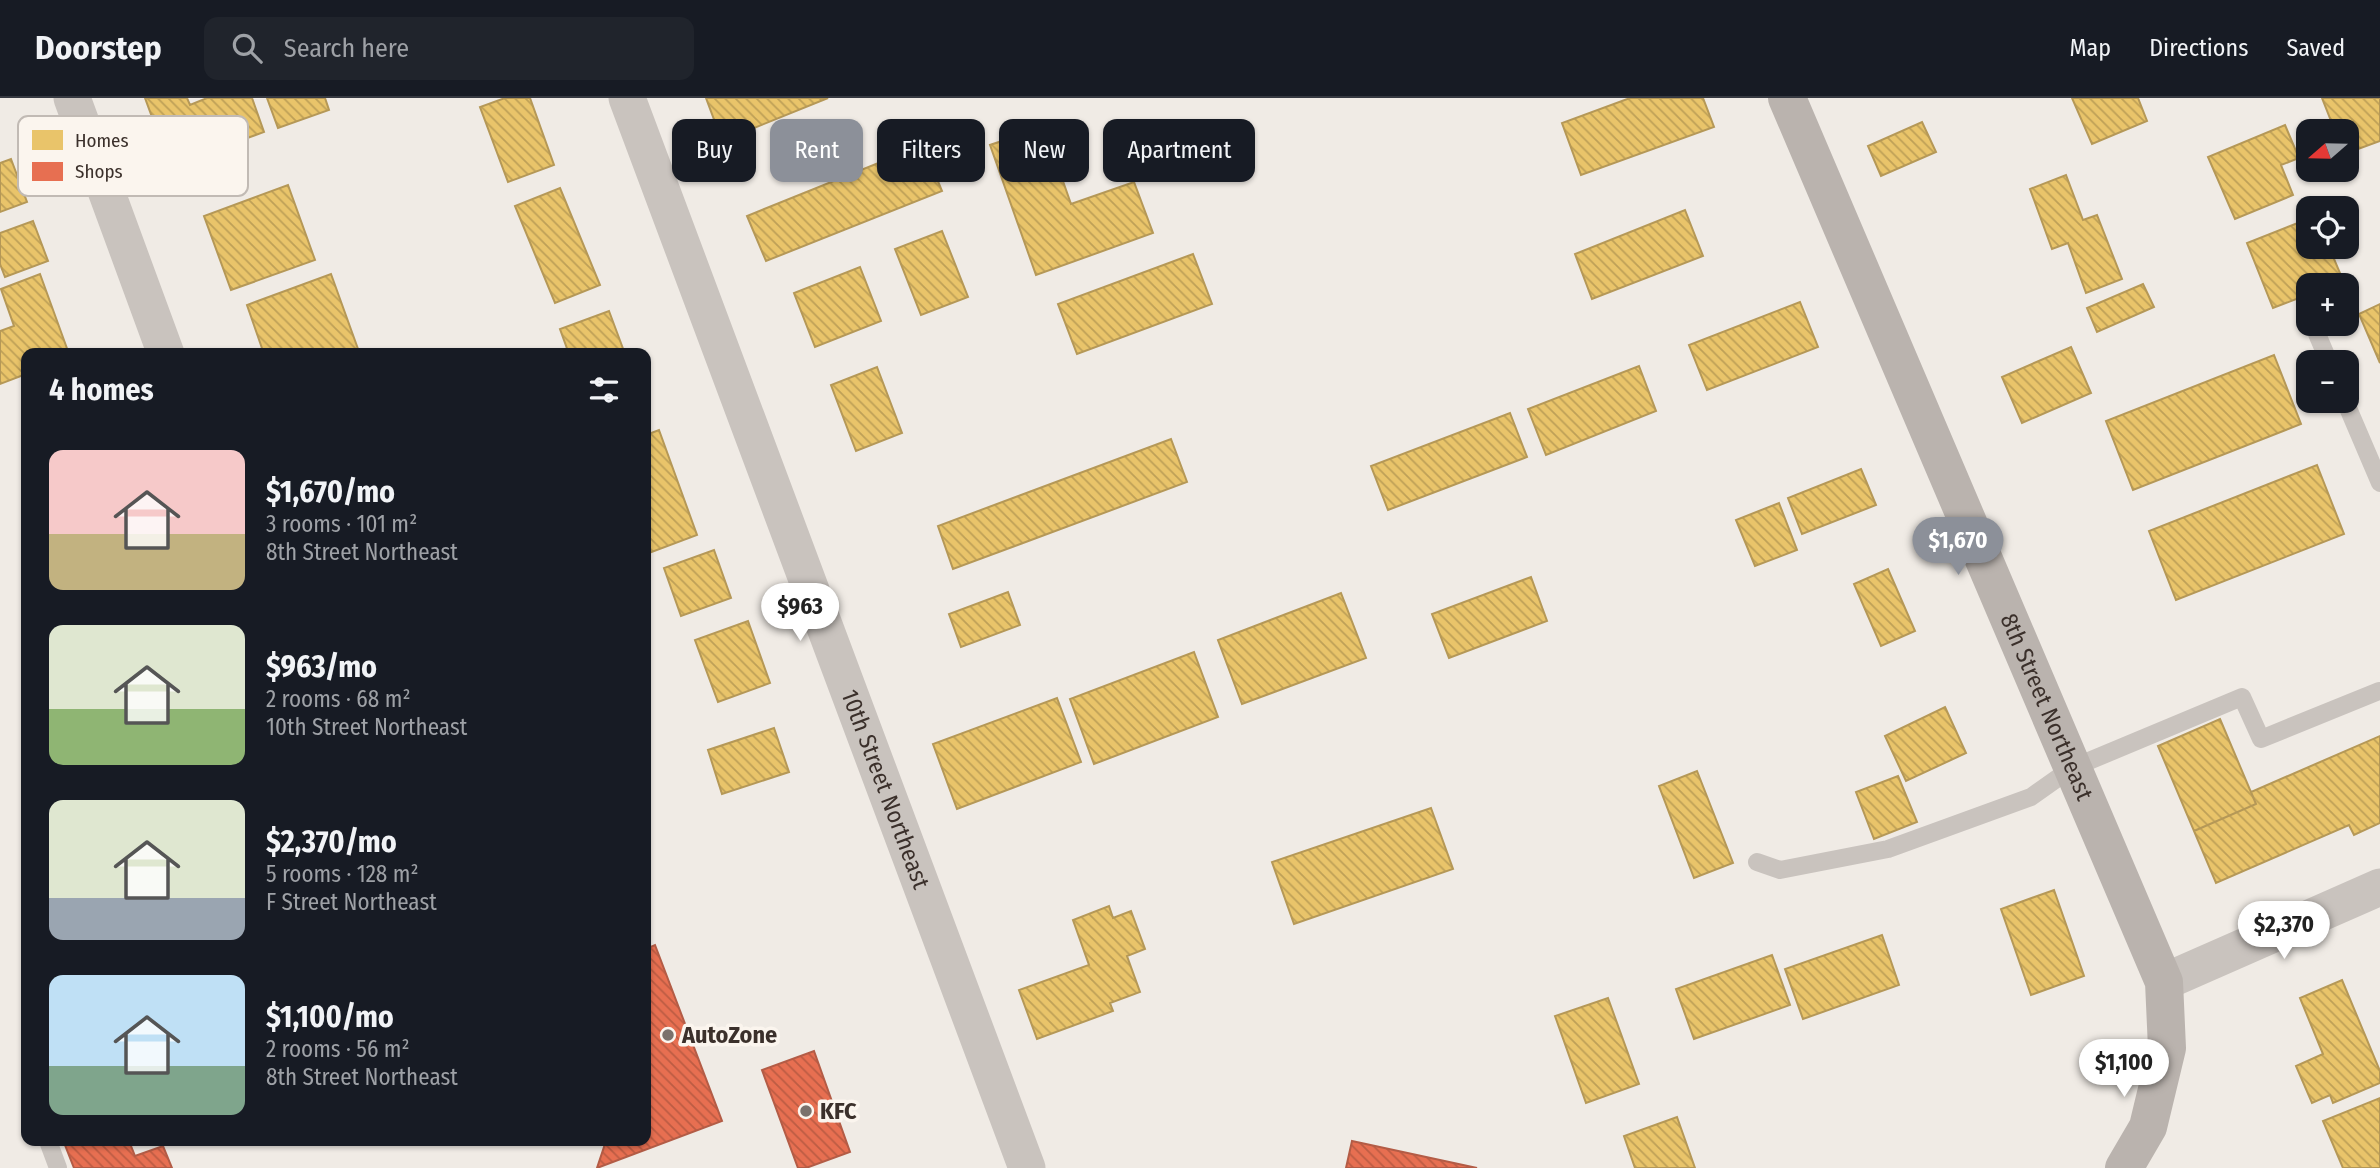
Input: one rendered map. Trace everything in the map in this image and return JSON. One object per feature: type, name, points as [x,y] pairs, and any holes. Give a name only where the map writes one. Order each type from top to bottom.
[{"type":"street","points":[[72,98],[79,116]]},
{"type":"street","name":"10th Street Northeast","points":[[627,98],[1027,1168]]},
{"type":"street","name":"8th Street Northeast","points":[[1787,98],[2164,982],[2167,1048],[2148,1127],[2124,1168]]},
{"type":"street","points":[[108,196],[164,348]]},
{"type":"street","points":[[2164,982],[2380,887]]},
{"type":"lane","points":[[2350,413],[2380,484]]},
{"type":"lane","points":[[1757,862],[1780,870],[1888,849],[2031,797],[2072,768],[2242,697],[2261,739],[2379,691]]},
{"type":"lane","points":[[50,1146],[58,1168]]},
{"type":"building: Homes","points":[[145,98],[187,98],[190,105],[207,98],[252,98],[264,132],[248,138],[248,116],[152,116]]},
{"type":"building: Homes","points":[[267,98],[325,98],[329,110],[278,128]]},
{"type":"building: Homes","points":[[505,98],[530,98],[554,165],[508,182],[480,107]]},
{"type":"building: Homes","points":[[706,98],[828,98],[776,119],[770,119],[770,122],[756,127],[756,119],[714,119]]},
{"type":"building: Homes","points":[[1630,98],[1703,98],[1714,127],[1581,175],[1562,123]]},
{"type":"building: Homes","points":[[2072,98],[2138,98],[2147,121],[2092,144]]},
{"type":"building: Homes","points":[[2322,98],[2380,98],[2380,141],[2359,149],[2359,119],[2330,119]]},
{"type":"building: Homes","points":[[1922,122],[1936,152],[1881,176],[1868,146]]},
{"type":"building: Homes","points":[[2285,125],[2296,151],[2296,159],[2281,165],[2293,195],[2235,219],[2208,157]]},
{"type":"building: Homes","points":[[999,142],[999,170],[990,145]]},
{"type":"building: Homes","points":[[11,159],[18,178],[18,196],[25,196],[27,202],[0,212],[0,163]]},
{"type":"building: Homes","points":[[877,164],[877,182],[938,182],[942,191],[766,261],[747,216],[831,182],[863,182],[863,169]]},
{"type":"building: Homes","points":[[2066,175],[2083,220],[2097,215],[2122,279],[2086,293],[2068,243],[2052,249],[2030,189]]},
{"type":"building: Homes","points":[[1003,182],[1063,182],[1071,204],[1134,182],[1153,233],[1036,275]]},
{"type":"building: Homes","points":[[288,185],[315,260],[231,290],[204,216]]},
{"type":"building: Homes","points":[[560,188],[600,285],[555,303],[515,206]]},
{"type":"building: Homes","points":[[1685,210],[1703,256],[1592,299],[1575,254]]},
{"type":"building: Homes","points":[[33,221],[48,261],[5,277],[0,264],[0,233]]},
{"type":"building: Homes","points":[[2296,224],[2296,259],[2334,259],[2340,273],[2296,273],[2296,299],[2273,308],[2247,243]]},
{"type":"building: Homes","points":[[942,231],[968,297],[921,315],[895,249]]},
{"type":"building: Homes","points":[[1193,254],[1212,304],[1077,354],[1058,304]]},
{"type":"building: Homes","points":[[860,267],[881,321],[815,347],[794,293]]},
{"type":"building: Homes","points":[[40,274],[67,348],[21,348],[21,376],[0,384],[0,331],[14,326],[1,289]]},
{"type":"building: Homes","points":[[331,274],[358,348],[262,348],[247,305]]},
{"type":"building: Homes","points":[[2143,284],[2154,307],[2097,332],[2087,308]]},
{"type":"building: Homes","points":[[1800,302],[1818,347],[1707,390],[1689,345]]},
{"type":"building: Homes","points":[[2380,304],[2380,363],[2359,314]]},
{"type":"building: Homes","points":[[609,311],[623,348],[567,348],[560,329]]},
{"type":"building: Homes","points":[[2071,347],[2091,393],[2022,423],[2002,377]]},
{"type":"building: Homes","points":[[2274,355],[2301,424],[2133,490],[2106,421]]},
{"type":"building: Homes","points":[[1639,366],[1656,411],[1546,455],[1528,409]]},
{"type":"building: Homes","points":[[877,367],[902,433],[856,451],[831,385]]},
{"type":"building: Homes","points":[[1510,413],[1527,457],[1388,510],[1371,466]]},
{"type":"building: Homes","points":[[659,430],[697,535],[651,552],[651,433]]},
{"type":"building: Homes","points":[[1171,439],[1187,482],[953,569],[938,526]]},
{"type":"building: Homes","points":[[2317,465],[2344,534],[2176,600],[2149,531]]},
{"type":"building: Homes","points":[[1861,469],[1876,505],[1802,534],[1788,498]]},
{"type":"building: Homes","points":[[1779,503],[1797,550],[1755,566],[1736,520]]},
{"type":"building: Homes","points":[[714,550],[731,598],[681,616],[664,568]]},
{"type":"building: Homes","points":[[1888,569],[1915,631],[1881,646],[1854,584]]},
{"type":"building: Homes","points":[[1531,577],[1547,621],[1449,658],[1432,614]]},
{"type":"building: Homes","points":[[1008,592],[1020,625],[961,647],[949,614]]},
{"type":"building: Homes","points":[[1341,593],[1366,658],[1242,704],[1218,640]]},
{"type":"building: Homes","points":[[748,621],[770,683],[718,702],[695,640]]},
{"type":"building: Homes","points":[[1194,652],[1218,717],[1094,764],[1070,699]]},
{"type":"building: Homes","points":[[1057,698],[1081,762],[957,809],[933,744]]},
{"type":"building: Homes","points":[[1945,707],[1966,753],[1906,781],[1885,736]]},
{"type":"building: Homes","points":[[2220,719],[2256,804],[2194,831],[2158,746]]},
{"type":"building: Homes","points":[[774,728],[789,772],[722,794],[708,750]]},
{"type":"building: Homes","points":[[2380,736],[2380,823],[2354,835],[2349,825],[2216,883],[2194,831],[2256,804],[2251,792]]},
{"type":"building: Homes","points":[[1697,771],[1733,863],[1694,878],[1659,786]]},
{"type":"building: Homes","points":[[1898,776],[1917,822],[1874,839],[1856,792]]},
{"type":"building: Homes","points":[[1431,808],[1453,869],[1294,924],[1272,862]]},
{"type":"building: Homes","points":[[2054,890],[2084,976],[2031,995],[2001,909]]},
{"type":"building: Homes","points":[[1109,906],[1113,918],[1131,911],[1145,949],[1127,956],[1140,992],[1110,1003],[1113,1011],[1037,1039],[1019,990],[1089,965],[1073,920]]},
{"type":"building: Homes","points":[[1882,935],[1899,985],[1803,1019],[1785,969]]},
{"type":"building: Homes","points":[[1772,955],[1790,1005],[1694,1039],[1676,989]]},
{"type":"building: Homes","points":[[2342,980],[2380,1071],[2380,1083],[2333,1103],[2330,1095],[2312,1103],[2296,1066],[2323,1054],[2300,998]]},
{"type":"building: Homes","points":[[1608,998],[1639,1084],[1586,1103],[1555,1016]]},
{"type":"building: Homes","points":[[2380,1098],[2380,1168],[2343,1168],[2323,1121]]},
{"type":"building: Homes","points":[[1677,1117],[1695,1168],[1635,1168],[1624,1136]]},
{"type":"building: Shops","name":"AutoZone","points":[[655,945],[722,1121],[597,1168],[604,1146],[651,1146],[651,947]]},
{"type":"building: Shops","name":"KFC","points":[[814,1051],[850,1152],[806,1168],[798,1168],[762,1070]]},
{"type":"building: Shops","points":[[1352,1141],[1477,1168],[1346,1168]]},
{"type":"building: Shops","points":[[65,1146],[131,1146],[135,1156],[163,1146],[172,1168],[74,1168]]},
{"type":"place","name":"AutoZone","points":[[668,1035]]},
{"type":"place","name":"KFC","points":[[806,1111]]}]
